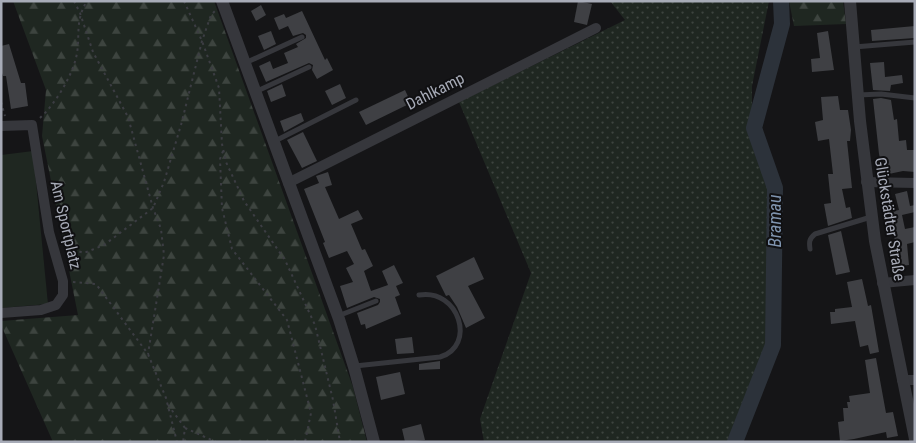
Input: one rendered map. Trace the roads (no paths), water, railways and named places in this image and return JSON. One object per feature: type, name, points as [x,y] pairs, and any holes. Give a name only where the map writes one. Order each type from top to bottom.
[{"type":"street","name":"Glückstädter Straße","points":[[850,1],[866,182],[871,217],[882,283],[908,380],[915,440]]},
{"type":"street","points":[[222,3],[337,316],[354,366],[374,442]]},
{"type":"street","name":"Dahlkamp","points":[[288,183],[596,28]]},
{"type":"street","name":"Am Sportplatz","points":[[1,313],[41,310],[56,305],[63,295],[63,281],[49,232],[32,125],[4,126]]},
{"type":"street","points":[[866,182],[915,183]]},
{"type":"street","points":[[882,283],[915,280]]},
{"type":"lane","points":[[244,63],[302,38]]},
{"type":"lane","points":[[854,47],[915,42]]},
{"type":"lane","points":[[255,92],[309,68]]},
{"type":"lane","points":[[858,95],[882,94],[915,98]]},
{"type":"lane","points":[[273,142],[356,100]]},
{"type":"lane","points":[[810,249],[809,242],[815,234],[871,217]]},
{"type":"lane","points":[[354,366],[440,357],[448,355],[453,350],[459,338],[460,328],[458,319],[442,298],[428,294],[419,295]]},
{"type":"lane","points":[[337,316],[376,302]]},
{"type":"waterway","name":"Bramau","points":[[735,442],[773,345],[775,188],[754,128],[782,24],[781,1]]}]
